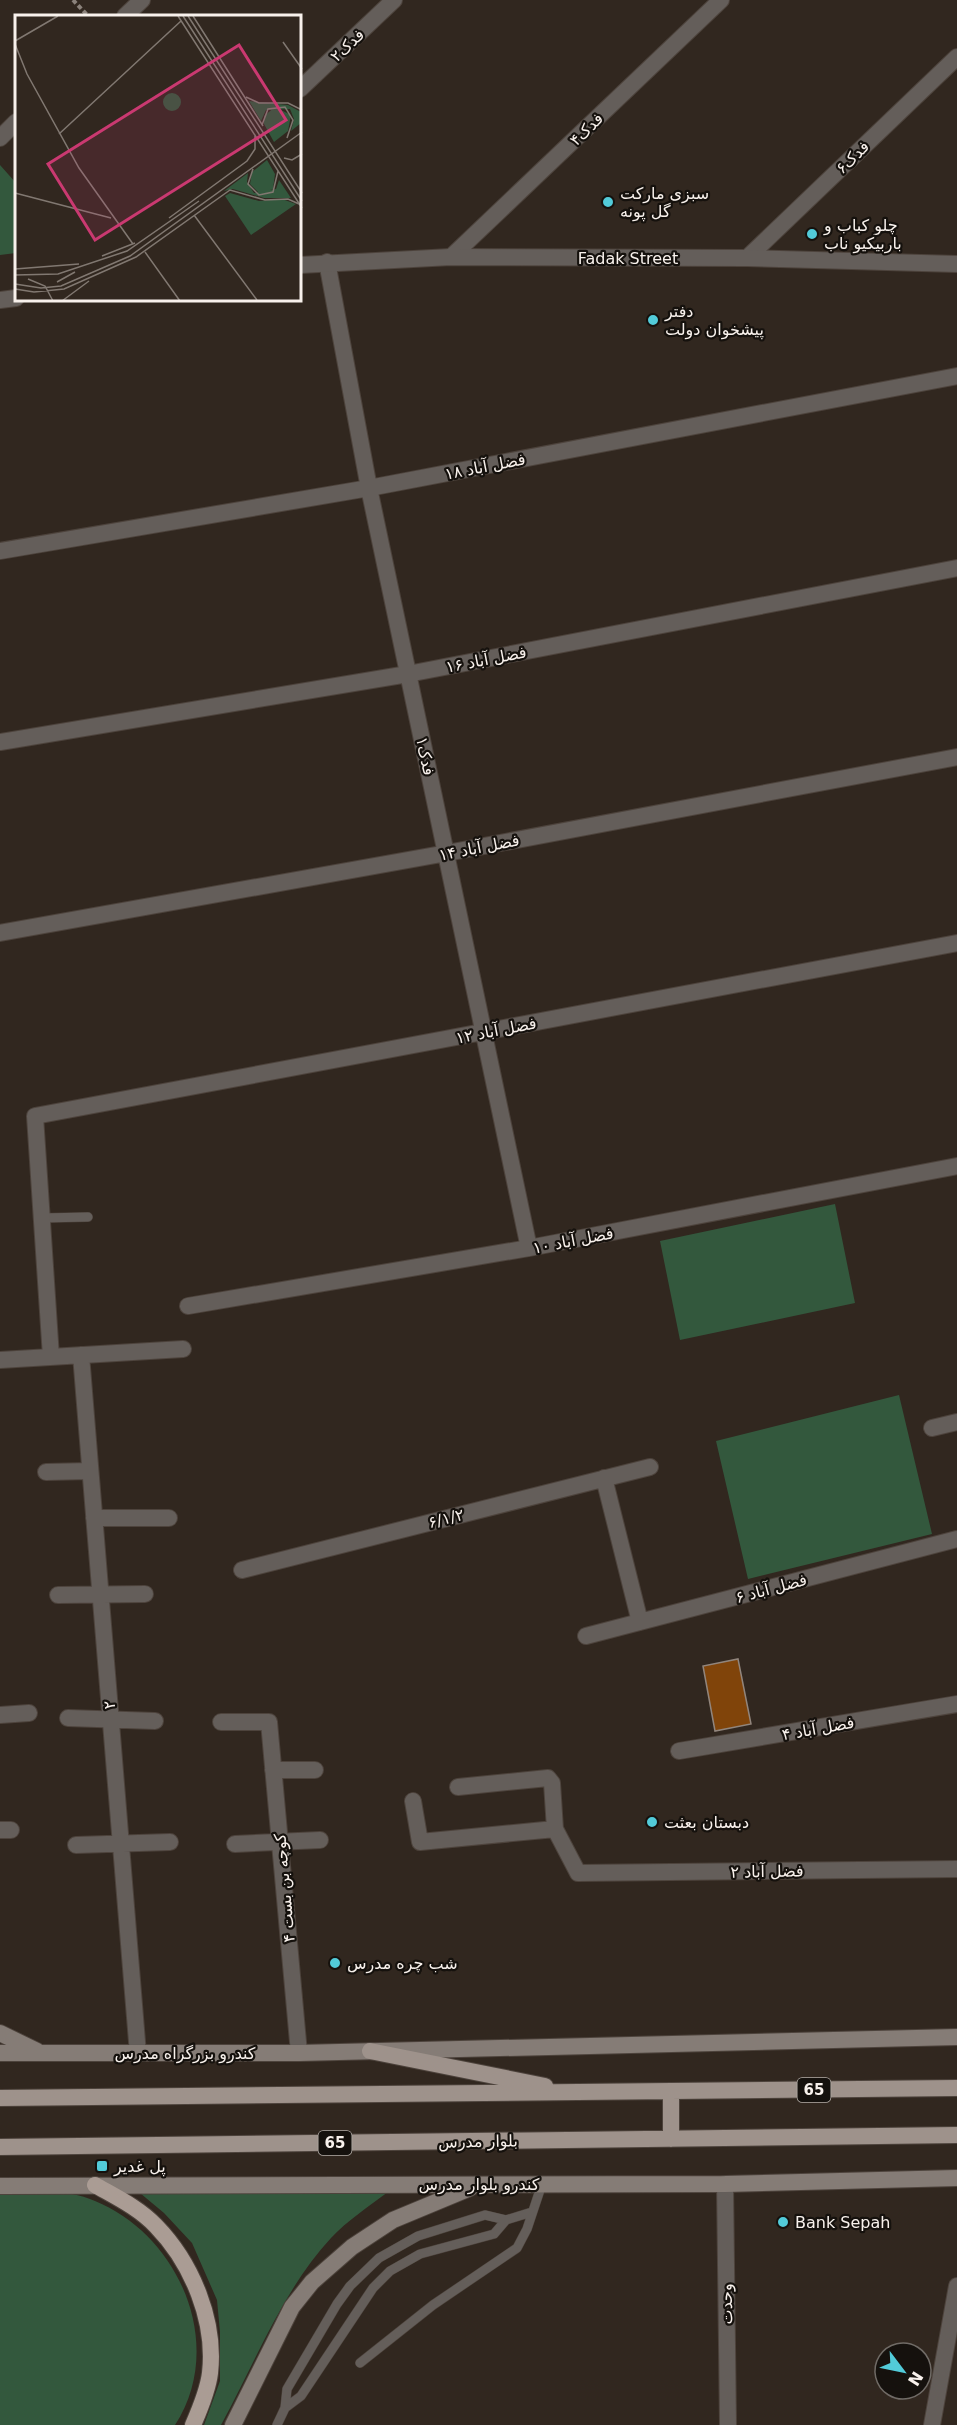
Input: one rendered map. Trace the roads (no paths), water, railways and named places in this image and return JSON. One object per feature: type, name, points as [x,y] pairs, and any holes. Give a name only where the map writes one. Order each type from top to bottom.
[{"type":"highway","points":[[95,2185],[131,2206],[156,2226],[185,2265],[195,2284],[208,2323],[210,2373],[193,2425]]},
{"type":"main road","points":[[0,2033],[40,2052]]},
{"type":"main road","points":[[370,2051],[957,2037]]},
{"type":"main road","name":"کندرو بزرگراه مدرس","points":[[0,2053],[370,2051]]},
{"type":"main road","points":[[370,2051],[578,2093]]},
{"type":"main road","name":"65","points":[[0,2098],[957,2088]]},
{"type":"main road","points":[[671,2092],[671,2139]]},
{"type":"main road","name":"بلوار مدرس","points":[[0,2147],[957,2135]]},
{"type":"main road","name":"کندرو بلوار مدرس","points":[[0,2186],[725,2184],[957,2178]]},
{"type":"main road","points":[[233,2425],[292,2307],[312,2282],[352,2247],[393,2220],[480,2184]]},
{"type":"street","points":[[126,15],[142,0]]},
{"type":"street","name":"فدک۲","points":[[302,87],[394,0]]},
{"type":"street","name":"فدک۴","points":[[452,257],[721,0]]},
{"type":"street","name":"فدک۶","points":[[747,258],[957,57]]},
{"type":"street","points":[[0,138],[15,123]]},
{"type":"street","name":"Fadak Street","points":[[302,265],[452,257],[747,258],[957,264]]},
{"type":"street","name":"فدک۱","points":[[327,262],[369,488],[529,1248]]},
{"type":"street","points":[[0,300],[15,298]]},
{"type":"street","name":"فضل آباد ۱۸","points":[[6,550],[369,488],[957,376]]},
{"type":"street","name":"فضل آباد ۱۶","points":[[6,741],[408,674],[957,568]]},
{"type":"street","name":"فضل آباد ۱۴","points":[[0,933],[447,853],[957,757]]},
{"type":"street","name":"فضل آباد ۱۲","points":[[42,1218],[35,1116],[957,943]]},
{"type":"street","name":"فضل آباد ۱۰","points":[[188,1306],[529,1248],[957,1166]]},
{"type":"street","points":[[42,1218],[51,1357]]},
{"type":"street","points":[[0,1360],[183,1349]]},
{"type":"street","name":"۲","points":[[81,1355],[138,2054]]},
{"type":"street","points":[[932,1428],[957,1422]]},
{"type":"street","name":"۶/۱/۲","points":[[242,1570],[650,1467]]},
{"type":"street","points":[[46,1472],[90,1471]]},
{"type":"street","points":[[604,1478],[640,1622]]},
{"type":"street","points":[[94,1518],[169,1518]]},
{"type":"street","name":"فضل آباد ۶","points":[[586,1636],[957,1539]]},
{"type":"street","points":[[58,1595],[145,1594]]},
{"type":"street","name":"فضل آباد ۴","points":[[679,1751],[957,1704]]},
{"type":"street","points":[[0,1715],[29,1713]]},
{"type":"street","points":[[68,1718],[155,1721]]},
{"type":"street","name":"کوچه بن بست ۴","points":[[221,1722],[269,1722],[299,2053]]},
{"type":"street","points":[[273,1770],[315,1770]]},
{"type":"street","points":[[413,1801],[420,1842],[555,1829],[552,1783],[548,1778],[458,1787]]},
{"type":"street","name":"فضل آباد ۲","points":[[555,1829],[578,1873],[957,1869]]},
{"type":"street","points":[[235,1844],[320,1840]]},
{"type":"street","points":[[76,1845],[170,1842]]},
{"type":"street","name":"وحدت","points":[[725,2184],[728,2425]]},
{"type":"street","points":[[932,2425],[957,2286]]},
{"type":"lane","points":[[42,1218],[88,1217]]},
{"type":"lane","points":[[360,2363],[433,2305],[517,2248],[527,2229],[542,2184]]},
{"type":"lane","points":[[277,2425],[285,2408],[286,2389],[337,2304],[350,2286],[379,2258],[418,2236],[485,2215],[506,2220],[532,2212]]},
{"type":"lane","points":[[285,2408],[301,2396],[363,2302],[390,2271],[420,2254],[494,2234],[506,2220]]},
{"type":"place","name":"سبزی مارکت گل پونه","points":[[608,202]]},
{"type":"place","name":"چلو کباب و باربیکیو ناب","points":[[812,234]]},
{"type":"place","name":"دفتر پیشخوان دولت","points":[[653,320]]},
{"type":"place","name":"دبستان بعثت","points":[[652,1822]]},
{"type":"place","name":"شب چره مدرس","points":[[335,1963]]},
{"type":"place","name":"پل غدیر","points":[[102,2166]]},
{"type":"place","name":"Bank Sepah","points":[[783,2222]]}]
